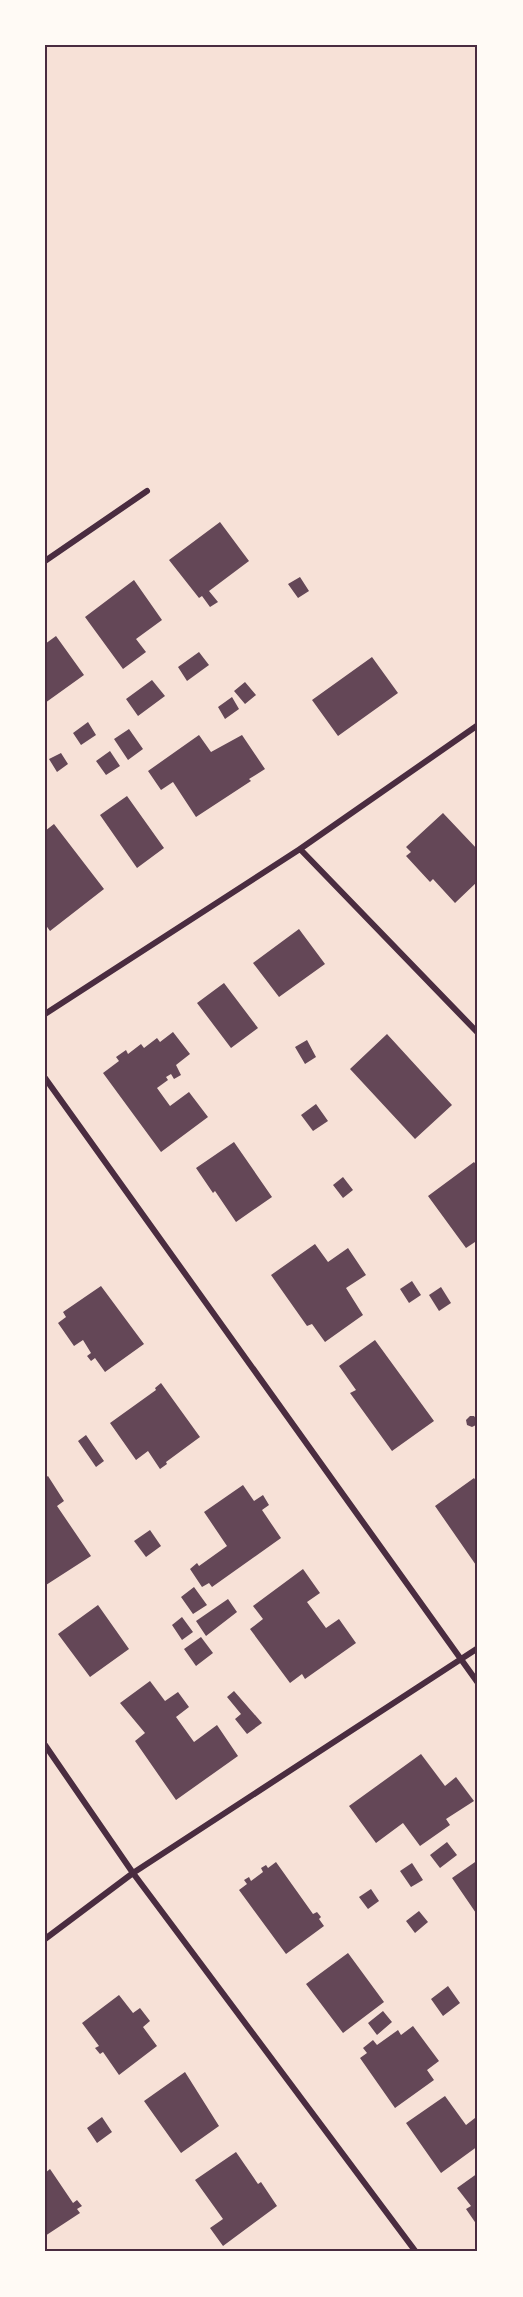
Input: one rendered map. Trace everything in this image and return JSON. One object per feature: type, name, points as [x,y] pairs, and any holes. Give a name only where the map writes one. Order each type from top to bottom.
[{"type":"street","points":[[45,561],[147,492]]},
{"type":"street","points":[[45,1014],[300,849],[478,725]]},
{"type":"street","points":[[300,849],[478,1033]]},
{"type":"street","points":[[45,1078],[478,1683]]},
{"type":"street","points":[[45,1939],[133,1873],[478,1647]]},
{"type":"street","points":[[45,1745],[133,1873],[416,2252]]},
{"type":"building","points":[[220,522],[249,561],[209,591],[218,602],[210,607],[202,596],[199,598],[169,560]]},
{"type":"building","points":[[300,577],[309,591],[298,598],[288,584]]},
{"type":"building","points":[[134,580],[162,620],[136,639],[146,652],[123,669],[85,617]]},
{"type":"building","points":[[56,636],[84,675],[45,703],[45,644]]},
{"type":"building","points":[[199,652],[209,665],[187,681],[178,667]]},
{"type":"building","points":[[372,657],[398,693],[338,736],[312,700]]},
{"type":"building","points":[[152,680],[165,696],[138,716],[126,699]]},
{"type":"building","points":[[245,682],[256,695],[245,704],[234,691]]},
{"type":"building","points":[[232,697],[239,709],[225,719],[218,707]]},
{"type":"building","points":[[88,722],[96,735],[81,745],[73,733]]},
{"type":"building","points":[[129,729],[143,749],[128,760],[114,739]]},
{"type":"building","points":[[199,735],[211,752],[242,735],[265,769],[249,779],[251,781],[196,817],[173,782],[161,790],[148,771]]},
{"type":"building","points":[[110,751],[120,766],[106,775],[96,761]]},
{"type":"building","points":[[61,753],[68,764],[57,772],[49,759]]},
{"type":"building","points":[[127,796],[164,848],[137,868],[100,815]]},
{"type":"building","points":[[443,813],[478,850],[478,881],[455,903],[433,879],[430,882],[406,856],[411,852],[406,847]]},
{"type":"building","points":[[54,824],[104,889],[50,931],[45,924],[45,831]]},
{"type":"building","points":[[299,929],[325,964],[279,997],[253,963]]},
{"type":"building","points":[[224,983],[258,1028],[231,1048],[197,1003]]},
{"type":"building","points":[[173,1032],[190,1054],[176,1065],[181,1075],[174,1079],[171,1074],[166,1077],[168,1080],[157,1088],[170,1106],[189,1092],[208,1117],[161,1152],[103,1073],[119,1061],[116,1057],[126,1050],[128,1054],[141,1044],[144,1048],[157,1038],[160,1042]]},
{"type":"building","points":[[387,1034],[452,1105],[415,1139],[350,1069]]},
{"type":"building","points":[[307,1040],[316,1057],[305,1064],[295,1047]]},
{"type":"building","points":[[316,1104],[328,1121],[313,1131],[301,1115]]},
{"type":"building","points":[[234,1142],[272,1197],[236,1222],[196,1168]]},
{"type":"building","points":[[474,1162],[478,1167],[478,1240],[466,1248],[428,1196]]},
{"type":"building","points":[[343,1177],[353,1190],[343,1198],[333,1185]]},
{"type":"building","points":[[315,1244],[328,1262],[348,1248],[366,1275],[346,1288],[363,1315],[325,1342],[312,1324],[307,1326],[271,1275]]},
{"type":"building","points":[[412,1281],[421,1295],[409,1303],[400,1289]]},
{"type":"building","points":[[101,1286],[144,1344],[105,1372],[95,1358],[91,1361],[87,1356],[91,1353],[83,1340],[74,1346],[58,1323],[66,1317],[63,1312]]},
{"type":"building","points":[[441,1287],[451,1303],[439,1311],[429,1295]]},
{"type":"building","points":[[375,1340],[434,1421],[392,1451],[350,1393],[356,1390],[339,1366]]},
{"type":"building","points":[[161,1383],[200,1437],[160,1469],[148,1451],[136,1460],[110,1423],[156,1390],[155,1388]]},
{"type":"building","points":[[474,1416],[477,1420],[476,1425],[472,1427],[467,1425],[466,1420]]},
{"type":"building","points":[[86,1435],[104,1461],[96,1467],[78,1441]]},
{"type":"building","points":[[48,1476],[64,1501],[57,1506],[91,1556],[46,1585],[45,1478]]},
{"type":"building","points":[[474,1478],[478,1484],[478,1568],[435,1506]]},
{"type":"building","points":[[243,1485],[254,1501],[263,1495],[269,1505],[262,1510],[281,1538],[212,1587],[209,1583],[202,1587],[190,1569],[197,1563],[199,1566],[227,1546],[204,1512]]},
{"type":"building","points":[[150,1530],[161,1546],[146,1557],[134,1541]]},
{"type":"building","points":[[303,1569],[320,1593],[307,1602],[326,1628],[339,1619],[356,1643],[305,1679],[302,1674],[290,1683],[250,1629],[263,1619],[253,1606]]},
{"type":"building","points":[[194,1587],[207,1605],[193,1614],[181,1597]]},
{"type":"building","points":[[228,1599],[237,1612],[206,1636],[196,1621]]},
{"type":"building","points":[[98,1605],[129,1649],[90,1677],[58,1634]]},
{"type":"building","points":[[182,1617],[193,1632],[182,1640],[172,1625]]},
{"type":"building","points":[[201,1637],[213,1653],[196,1666],[184,1649]]},
{"type":"building","points":[[150,1681],[165,1701],[178,1692],[189,1707],[176,1717],[194,1742],[217,1725],[238,1756],[176,1800],[135,1741],[145,1733],[120,1703]]},
{"type":"building","points":[[234,1691],[262,1723],[247,1734],[235,1719],[241,1714],[227,1697]]},
{"type":"building","points":[[421,1754],[445,1786],[456,1777],[474,1801],[446,1819],[450,1825],[420,1846],[403,1823],[376,1843],[349,1806]]},
{"type":"building","points":[[447,1842],[457,1855],[440,1868],[430,1855]]},
{"type":"building","points":[[478,1860],[478,1916],[452,1878]]},
{"type":"building","points":[[276,1862],[313,1914],[317,1912],[321,1917],[319,1919],[324,1926],[286,1954],[239,1890],[247,1884],[244,1880],[249,1877],[251,1881],[263,1872],[261,1868],[266,1865],[268,1868]]},
{"type":"building","points":[[412,1863],[423,1880],[411,1887],[400,1871]]},
{"type":"building","points":[[371,1889],[379,1901],[368,1909],[359,1897]]},
{"type":"building","points":[[419,1911],[428,1922],[415,1933],[406,1921]]},
{"type":"building","points":[[348,1953],[384,2002],[343,2033],[306,1984]]},
{"type":"building","points":[[448,1986],[460,2003],[443,2016],[431,1999]]},
{"type":"building","points":[[119,1995],[133,2013],[140,2008],[150,2021],[143,2027],[157,2046],[119,2075],[103,2052],[100,2054],[95,2048],[99,2046],[82,2023]]},
{"type":"building","points":[[383,2011],[392,2022],[377,2035],[368,2023]]},
{"type":"building","points":[[413,2026],[439,2061],[427,2070],[434,2080],[395,2108],[360,2058],[367,2053],[363,2048],[373,2040],[377,2045],[398,2030],[401,2035]]},
{"type":"building","points":[[185,2072],[219,2126],[181,2153],[144,2101]]},
{"type":"building","points":[[445,2096],[466,2125],[475,2118],[478,2121],[478,2146],[441,2173],[406,2123]]},
{"type":"building","points":[[102,2117],[112,2132],[97,2143],[87,2128]]},
{"type":"building","points":[[236,2152],[258,2184],[261,2182],[277,2206],[223,2246],[210,2228],[223,2219],[195,2180]]},
{"type":"building","points":[[50,2169],[73,2203],[77,2200],[82,2206],[77,2209],[80,2213],[45,2236],[45,2173]]},
{"type":"building","points":[[478,2173],[478,2230],[466,2209],[471,2206],[457,2188]]}]
